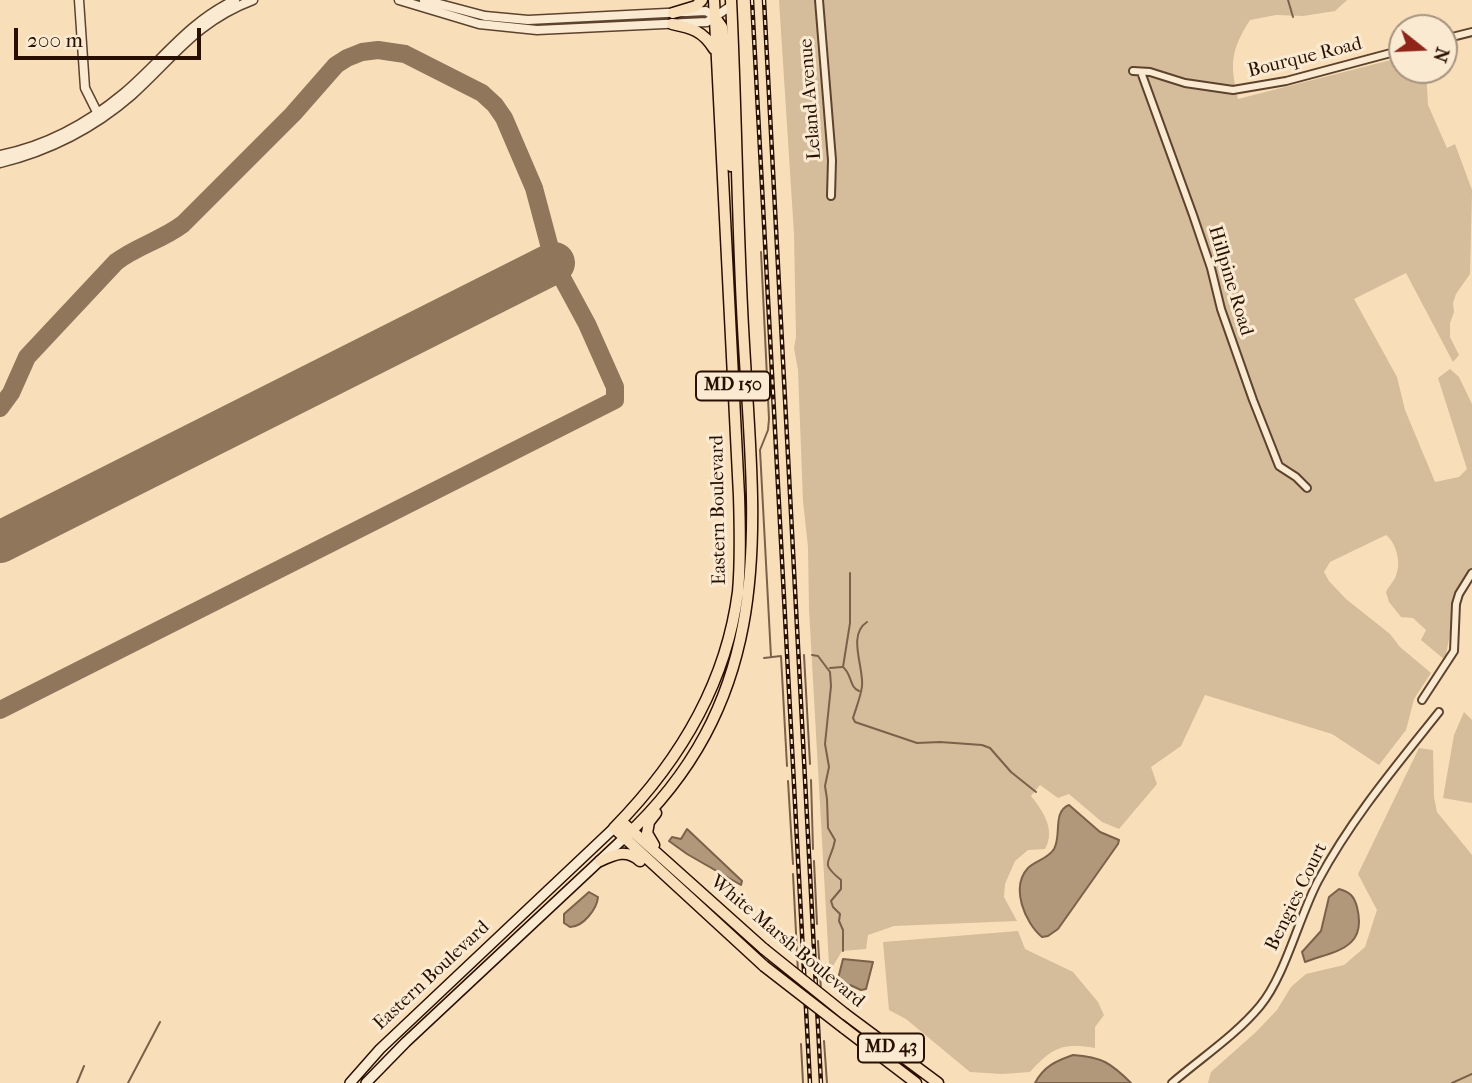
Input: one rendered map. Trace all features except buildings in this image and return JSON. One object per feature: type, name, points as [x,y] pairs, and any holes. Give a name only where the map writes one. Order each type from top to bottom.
[{"type":"main road","points":[[673,18],[702,0]]},
{"type":"main road","name":"Eastern Boulevard","points":[[350,1083],[380,1049],[617,825],[662,775],[695,723],[720,666],[737,595],[740,560],[714,0]]},
{"type":"main road","name":"Eastern Boulevard","points":[[366,1083],[441,1008],[600,861],[665,795],[701,743],[720,705],[735,665],[749,597],[753,526],[738,222],[731,3]]},
{"type":"main road","points":[[715,17],[722,27],[734,201],[738,222]]},
{"type":"main road","points":[[673,18],[703,34],[716,53]]},
{"type":"main road","points":[[665,795],[663,805],[649,822],[647,837],[688,876],[692,886]]},
{"type":"main road","name":"White Marsh Boulevard","points":[[617,825],[764,949],[938,1083]]},
{"type":"main road","name":"White Marsh Boulevard","points":[[628,834],[667,878],[764,965],[916,1083]]},
{"type":"main road","points":[[600,861],[621,853],[630,854],[656,875],[667,878]]},
{"type":"street","points":[[79,0],[85,88],[99,115]]},
{"type":"street","points":[[0,163],[32,154],[84,130],[198,21],[235,0]]},
{"type":"street","points":[[0,155],[32,147],[99,115],[130,96],[189,38],[218,17],[253,0]]},
{"type":"street","points":[[399,0],[479,24],[533,30],[673,18]]},
{"type":"street","points":[[424,0],[485,16],[532,19],[673,18],[707,22],[731,3]]},
{"type":"street","name":"Leland Avenue","points":[[819,0],[832,160],[831,197]]},
{"type":"street","points":[[532,19],[533,30]]},
{"type":"street","name":"Bourque Road","points":[[1137,72],[1150,72],[1185,83],[1233,90],[1275,83],[1388,54]]},
{"type":"street","name":"Hillpine Road","points":[[1137,72],[1193,215],[1211,268],[1221,309],[1279,466],[1307,488]]},
{"type":"street","points":[[1422,700],[1454,650],[1456,604],[1472,573]]},
{"type":"street","name":"Bengies Court","points":[[1172,1083],[1261,1005],[1272,987],[1309,901],[1338,846],[1370,800],[1439,712]]},
{"type":"shaded area","points":[[779,0],[1347,0],[1335,11],[1303,16],[1276,15],[1250,20],[1233,58],[1238,99],[1388,61],[1388,84],[1427,84],[1428,105],[1447,148],[1455,144],[1472,190],[1470,274],[1456,294],[1450,323],[1450,337],[1459,355],[1453,362],[1406,273],[1354,299],[1397,377],[1405,410],[1435,482],[1459,477],[1467,469],[1438,378],[1450,369],[1459,377],[1472,404],[1472,569],[1457,595],[1445,660],[1421,640],[1426,630],[1413,618],[1401,617],[1389,602],[1386,592],[1397,573],[1398,561],[1393,544],[1386,535],[1330,562],[1324,572],[1346,599],[1390,634],[1400,647],[1431,673],[1414,699],[1406,730],[1379,765],[1332,734],[1205,695],[1181,746],[1151,767],[1157,784],[1119,829],[1102,822],[1069,794],[1058,798],[1040,785],[1031,796],[1047,821],[1048,842],[1045,849],[1028,850],[1015,861],[1005,884],[1004,897],[1017,921],[894,926],[868,935],[866,949],[842,951],[833,966],[829,964],[798,370],[794,348],[794,234]]},
{"type":"shaded area","points":[[1464,712],[1472,720],[1472,803],[1443,798],[1454,735]]},
{"type":"shaded area","points":[[1419,748],[1433,750],[1437,812],[1472,855],[1472,1083],[1208,1083],[1211,1072],[1256,1032],[1277,1010],[1291,987],[1306,974],[1344,965],[1365,947],[1377,910],[1358,874]]},
{"type":"shaded area","points":[[1069,805],[1100,832],[1119,840],[1058,929],[1042,937],[1025,914],[1020,885],[1028,868],[1054,849],[1059,818],[1064,808]]},
{"type":"shaded area","points":[[687,829],[742,881],[741,885],[669,841],[672,837],[681,839]]},
{"type":"shaded area","points":[[1339,889],[1351,895],[1357,907],[1357,932],[1346,946],[1305,962],[1302,952],[1321,931],[1329,897]]},
{"type":"shaded area","points":[[589,892],[598,897],[589,916],[575,926],[570,927],[564,923],[564,914]]},
{"type":"shaded area","points":[[1018,931],[1025,949],[1073,972],[1098,1002],[1104,1015],[1095,1027],[1095,1048],[1074,1046],[1059,1049],[1045,1057],[1030,1072],[970,1072],[906,1019],[889,1010],[883,942]]},
{"type":"shaded area","points":[[843,959],[873,962],[866,989],[837,983]]},
{"type":"shaded area","points":[[1073,1055],[1105,1062],[1131,1083],[1035,1083],[1051,1065]]},
{"type":"waterway","points":[[1288,0],[1293,17]]},
{"type":"waterway","points":[[761,252],[769,419],[768,430],[760,450],[771,657]]},
{"type":"waterway","points":[[850,573],[850,623],[843,667],[859,691]]},
{"type":"waterway","points":[[867,622],[861,628],[857,643],[862,686],[853,718],[855,722],[917,743],[940,742],[990,748],[1011,772],[1036,792]]},
{"type":"waterway","points":[[804,655],[810,764]]},
{"type":"waterway","points":[[812,655],[818,656],[830,672],[825,744],[829,767],[825,786],[828,828],[835,840],[828,865],[841,880],[841,889],[831,901],[840,914],[843,951]]},
{"type":"waterway","points":[[764,658],[781,656],[787,766]]},
{"type":"waterway","points":[[830,668],[842,667]]},
{"type":"waterway","points":[[811,780],[813,849]]},
{"type":"waterway","points":[[788,781],[793,864]]},
{"type":"waterway","points":[[814,861],[817,924]]},
{"type":"waterway","points":[[793,874],[798,972]]},
{"type":"waterway","points":[[818,941],[821,990]]},
{"type":"waterway","points":[[128,1083],[160,1022]]},
{"type":"waterway","points":[[824,1041],[827,1083]]},
{"type":"waterway","points":[[801,1044],[803,1083]]},
{"type":"waterway","points":[[77,1083],[84,1066]]},
{"type":"waterway","points":[[1452,1083],[1472,1074]]},
{"type":"taxiway","points":[[0,408],[11,393],[27,357],[116,262],[183,224],[293,114],[336,65],[362,52],[378,50],[405,54],[482,93],[495,105],[504,118],[534,188],[554,263],[587,324],[615,387],[615,400],[0,710]]},
{"type":"runway","points":[[0,542],[554,263]]},
{"type":"railway","points":[[752,0],[810,1083]]},
{"type":"railway","points":[[764,0],[821,1083]]}]
